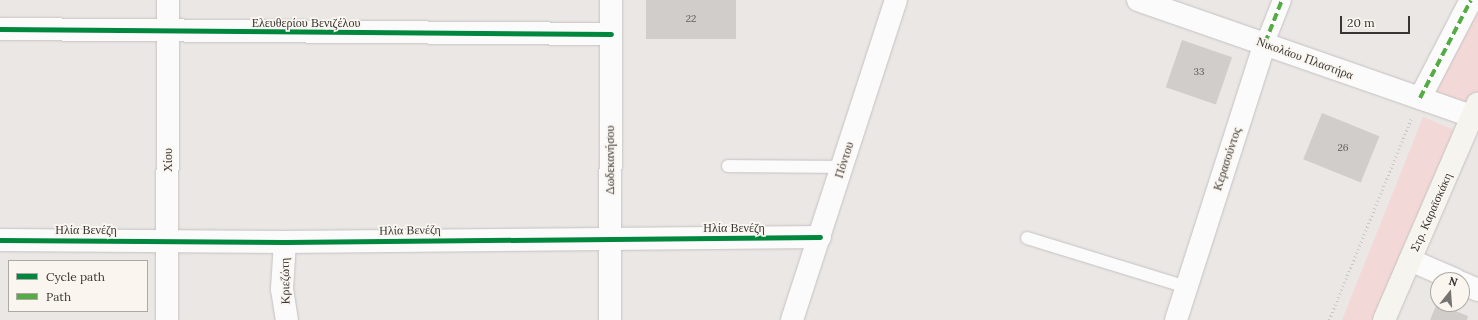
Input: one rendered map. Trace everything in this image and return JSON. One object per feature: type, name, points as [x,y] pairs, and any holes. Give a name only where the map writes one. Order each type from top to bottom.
[{"type":"main road","name":"Στρ. Καραϊσκάκη","points":[[1384,320],[1475,110]]},
{"type":"street","name":"Χίου","points":[[167,320],[168,0]]},
{"type":"street","name":"Δωδεκανήσου","points":[[610,320],[611,0]]},
{"type":"street","name":"Πόντου","points":[[792,320],[820,238],[896,0]]},
{"type":"street","name":"Νικολάου Πλαστήρα","points":[[1138,0],[1420,98],[1475,110]]},
{"type":"street","name":"Κερασούντος","points":[[1176,320],[1265,43],[1282,0]]},
{"type":"street","points":[[1420,98],[1471,0]]},
{"type":"street","name":"Ελευθερίου Βενιζέλου","points":[[0,29],[168,32],[611,34]]},
{"type":"street","name":"Ηλία Βενέζη","points":[[0,240],[285,242],[610,238],[820,238]]},
{"type":"street","name":"Κριεζώτη","points":[[285,242],[282,289],[287,320]]},
{"type":"street","points":[[1410,260],[1438,272]]},
{"type":"lane","points":[[728,166],[842,167]]},
{"type":"lane","points":[[1027,238],[1186,287]]},
{"type":"path","points":[[1329,320],[1420,98]]},
{"type":"shaded area","points":[[1478,5],[1478,91],[1469,110],[1431,96]]},
{"type":"shaded area","points":[[1423,117],[1459,132],[1373,320],[1342,320]]},
{"type":"building","points":[[646,0],[736,0],[736,39],[646,39]]},
{"type":"building","points":[[1182,40],[1232,57],[1216,105],[1166,87]]},
{"type":"building","points":[[1322,113],[1379,136],[1361,183],[1303,159]]},
{"type":"building","points":[[1433,312],[1458,312],[1468,316],[1467,320],[1430,320]]},
{"type":"marked path","points":[[1265,43],[1282,0]]},
{"type":"marked path","points":[[1420,98],[1471,0]]},
{"type":"cycle path","points":[[0,29],[611,34]]},
{"type":"cycle path","points":[[0,240],[285,242],[820,237]]}]
